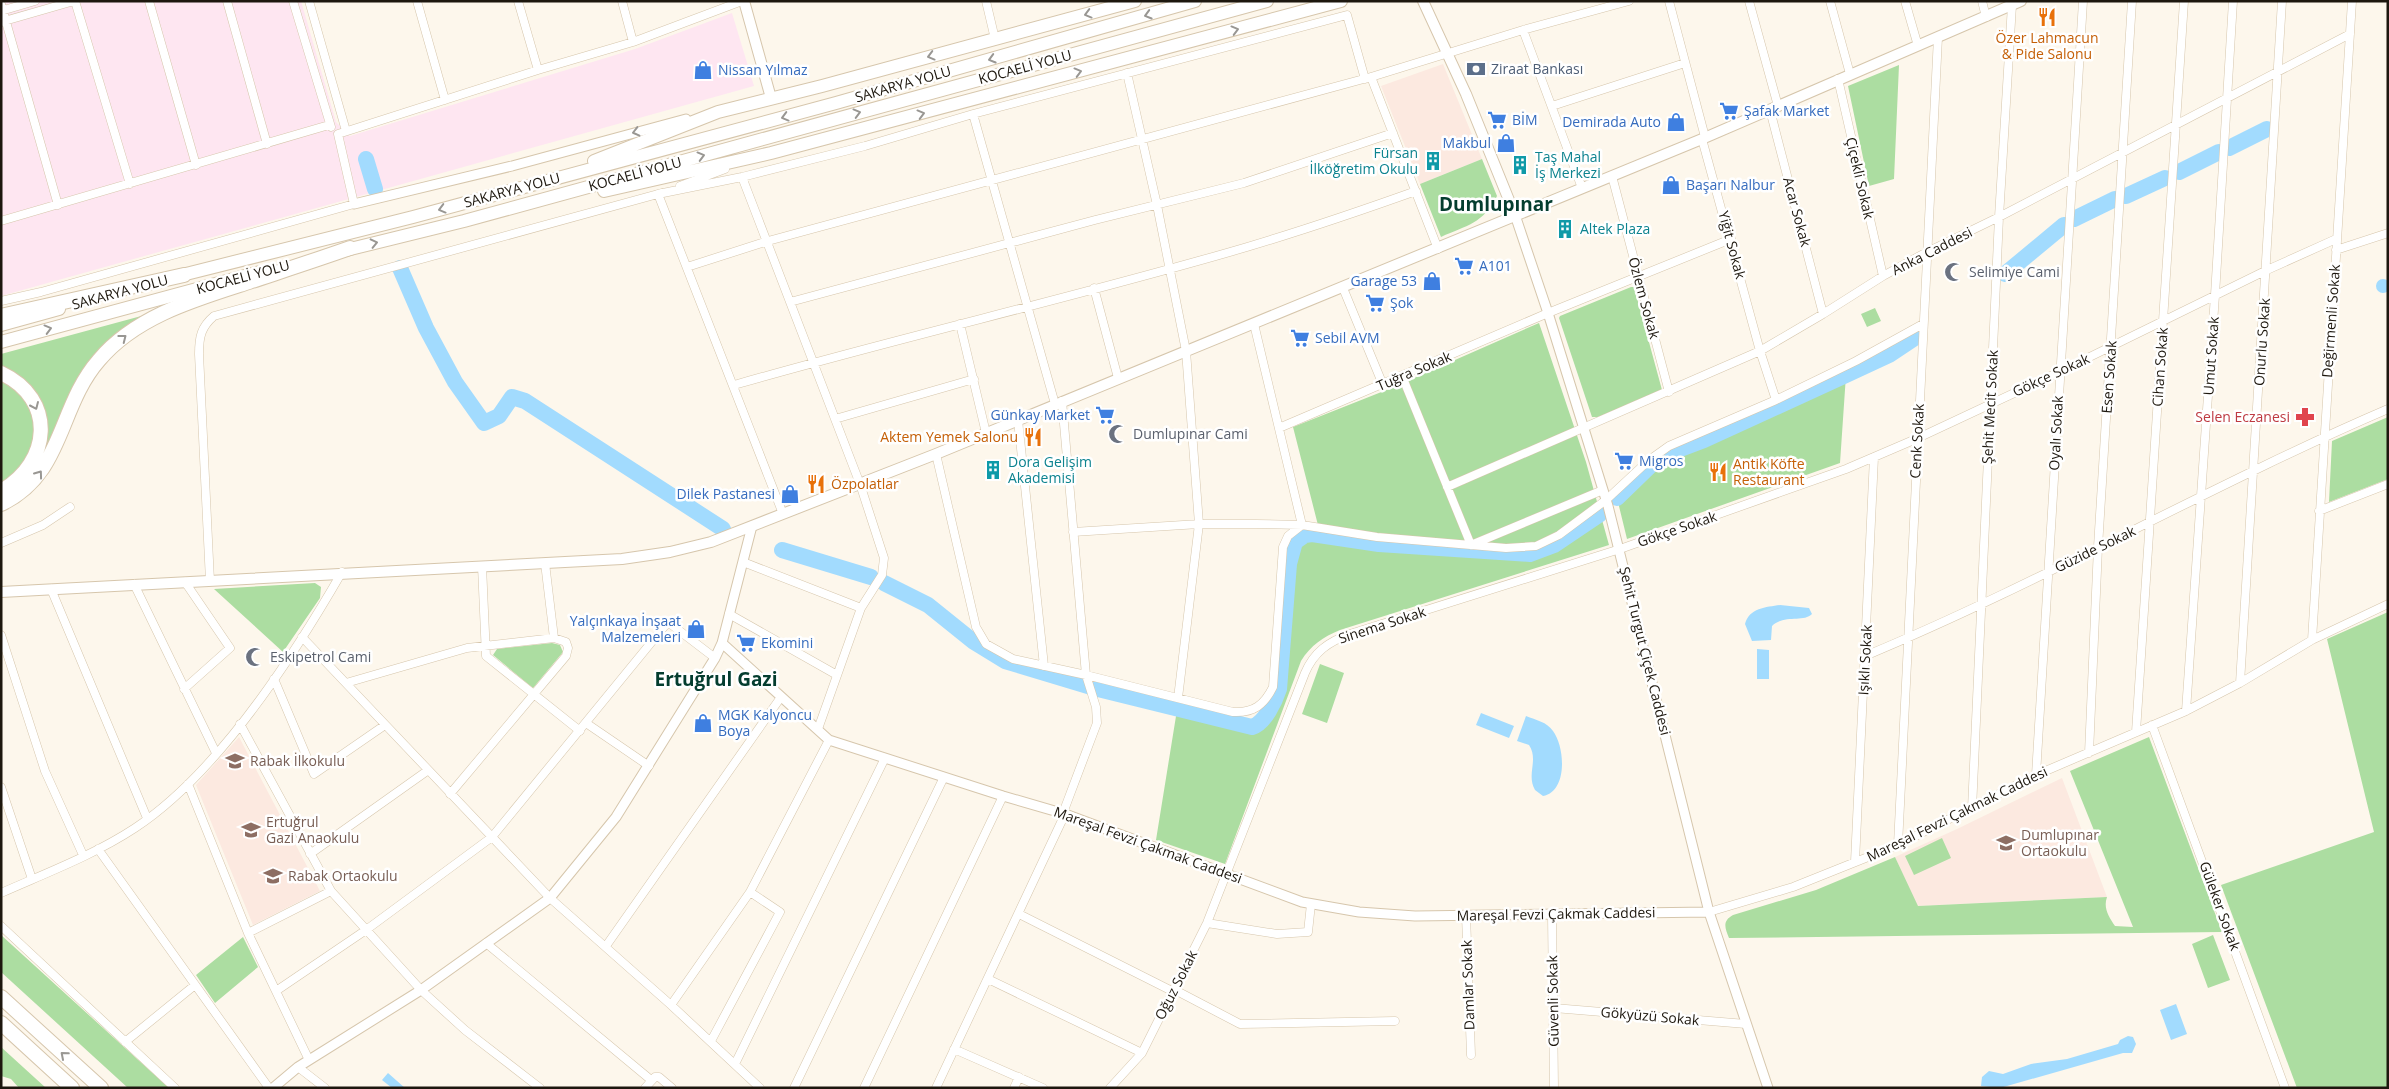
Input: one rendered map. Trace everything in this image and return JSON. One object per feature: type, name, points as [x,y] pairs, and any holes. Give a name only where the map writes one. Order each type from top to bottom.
[{"type":"highway","name":"SAKARYA YOLU","points":[[1,325],[845,100],[1195,1]]},
{"type":"highway","name":"KOCAELİ YOLU","points":[[1,342],[350,248],[464,221],[1267,1]]},
{"type":"highway","points":[[464,221],[758,156],[1341,1]]},
{"type":"highway","points":[[539,183],[718,112],[996,39],[1128,2]]},
{"type":"highway","points":[[1,504],[17,496],[41,472],[85,378],[100,359],[128,334],[147,322],[184,304],[350,248]]},
{"type":"highway","points":[[1,316],[184,275]]},
{"type":"highway","points":[[1,373],[12,378],[26,390],[35,403],[41,420],[40,440],[36,457],[27,471],[14,484],[1,491]]},
{"type":"highway","points":[[1,997],[100,1088]]},
{"type":"highway","points":[[1,1023],[72,1088]]},
{"type":"main road","points":[[743,1],[771,98]]},
{"type":"main road","points":[[1425,2],[1515,215]]},
{"type":"main road","points":[[1,592],[342,572],[622,559],[670,552],[711,542],[936,454],[1118,378],[1343,288],[1704,138],[2016,3]]},
{"type":"street","points":[[35,1],[2,8],[4,21],[58,205]]},
{"type":"street","points":[[4,21],[75,1],[130,184]]},
{"type":"street","points":[[149,1],[196,165]]},
{"type":"street","points":[[227,1],[267,144]]},
{"type":"street","points":[[293,1],[329,125],[338,134],[354,204]]},
{"type":"street","points":[[310,1],[346,132]]},
{"type":"street","points":[[417,1],[445,100]]},
{"type":"street","points":[[518,1],[538,70]]},
{"type":"street","points":[[622,1],[633,42]]},
{"type":"street","points":[[338,134],[538,70],[633,42],[743,1]]},
{"type":"street","points":[[986,1],[996,39]]},
{"type":"street","points":[[687,267],[768,241],[1368,78],[1523,30],[1629,1]]},
{"type":"street","name":"Yiğit Sokak","points":[[1669,1],[1760,351],[1776,400]]},
{"type":"street","name":"Acar Sokak","points":[[1749,1],[1823,314]]},
{"type":"street","points":[[1830,1],[1850,74]]},
{"type":"street","points":[[1905,1],[1918,46]]},
{"type":"street","points":[[1982,1],[1986,17]]},
{"type":"street","name":"Oyalı Sokak","points":[[2036,775],[2083,1]]},
{"type":"street","name":"Esen Sokak","points":[[2088,753],[2098,547],[2132,1]]},
{"type":"street","name":"Cihan Sokak","points":[[2136,732],[2184,1]]},
{"type":"street","name":"Umut Sokak","points":[[2186,710],[2233,1]]},
{"type":"street","name":"Onurlu Sokak","points":[[2240,682],[2282,1]]},
{"type":"street","name":"Değirmenli Sokak","points":[[2312,640],[2352,1]]},
{"type":"street","name":"Şehit Mecit Sokak","points":[[1972,808],[1999,217],[2016,3]]},
{"type":"street","points":[[210,581],[198,354],[201,333],[214,316],[658,194],[742,177],[865,146],[973,114],[1347,15],[1368,78],[1393,133],[1438,248]]},
{"type":"street","points":[[1523,30],[1582,188]]},
{"type":"street","name":"Anka Caddesi","points":[[1447,487],[1760,351],[1883,276],[2350,34]]},
{"type":"street","name":"Cenk Sokak","points":[[1898,844],[1916,439],[1928,252],[1938,37]]},
{"type":"street","points":[[1552,106],[1685,63]]},
{"type":"street","points":[[1127,73],[1157,205],[1168,270],[1186,351],[1199,524],[1178,698]]},
{"type":"street","name":"Çiçekli Sokak","points":[[1838,79],[1883,276]]},
{"type":"street","points":[[1,301],[41,292],[354,204],[512,166],[718,112]]},
{"type":"street","points":[[936,1088],[1019,914],[1064,813],[1097,723],[1096,708],[1086,675],[1059,403],[1027,306],[973,114]]},
{"type":"street","points":[[1,221],[329,125]]},
{"type":"street","points":[[790,302],[1252,180],[1393,133]]},
{"type":"street","points":[[658,194],[758,156]]},
{"type":"street","name":"Özlem Sokak","points":[[1612,176],[1669,392]]},
{"type":"street","points":[[742,177],[860,484],[884,558],[882,575],[861,608],[818,729]]},
{"type":"street","points":[[734,385],[812,362],[1168,270],[1296,232],[1416,191]]},
{"type":"street","points":[[658,194],[783,514]]},
{"type":"street","name":"Şehit Turgut Çiçek Caddesi","points":[[1515,215],[1585,428],[1606,500],[1620,549],[1709,912],[1768,1088]]},
{"type":"street","points":[[2336,250],[2388,233]]},
{"type":"street","name":"Tuğra Sokak","points":[[1279,428],[1548,313],[1731,239]]},
{"type":"street","name":"Gökçe Sokak","points":[[1620,549],[1874,457],[1916,439],[2059,372],[2266,270],[2336,239]]},
{"type":"street","points":[[1094,288],[1118,378]]},
{"type":"street","points":[[1343,288],[1383,385]]},
{"type":"street","points":[[960,324],[986,433]]},
{"type":"street","points":[[1254,324],[1302,525]]},
{"type":"street","points":[[1073,532],[1199,524],[1302,525],[1377,537],[1506,548],[1536,546],[1559,535],[1606,500],[1658,452],[1776,400],[1856,361],[1923,324]]},
{"type":"street","points":[[1402,376],[1471,544]]},
{"type":"street","points":[[835,419],[974,379]]},
{"type":"street","name":"Güzide Sokak","points":[[1865,656],[1907,639],[1982,604],[2324,437],[2388,410]]},
{"type":"street","points":[[1018,420],[1044,666]]},
{"type":"street","points":[[936,454],[978,633],[986,644],[996,652],[1013,659],[1086,675],[1233,712],[1247,712],[1259,707],[1267,699],[1273,687],[1283,548],[1288,536],[1302,525]]},
{"type":"street","name":"Işıklı Sokak","points":[[1856,862],[1874,457]]},
{"type":"street","points":[[2319,511],[2388,485]]},
{"type":"street","points":[[1471,544],[1603,490]]},
{"type":"street","points":[[1,542],[44,525],[70,508]]},
{"type":"street","points":[[273,1088],[298,1067],[421,990],[550,898],[616,817],[714,658],[722,643],[752,526]]},
{"type":"street","name":"Sinema Sokak","points":[[1227,873],[1305,673],[1310,662],[1324,646],[1350,634],[1620,549]]},
{"type":"street","points":[[743,562],[861,608]]},
{"type":"street","points":[[546,563],[554,638]]},
{"type":"street","points":[[482,566],[485,646],[488,658],[580,730]]},
{"type":"street","points":[[1,893],[98,849],[147,818],[188,784],[240,724],[274,680],[342,572]]},
{"type":"street","points":[[184,689],[230,648],[185,582]]},
{"type":"street","points":[[134,584],[216,752]]},
{"type":"street","points":[[51,589],[147,818]]},
{"type":"street","name":"Mareşal Fevzi Çakmak Caddesi","points":[[722,643],[830,740],[1003,796],[1064,813],[1311,904],[1390,914],[1709,912],[1793,887],[1898,844],[2036,775],[2186,710],[2240,682],[2312,640],[2388,604]]},
{"type":"street","points":[[729,614],[837,675]]},
{"type":"street","points":[[276,991],[366,930],[492,837],[668,622],[714,658]]},
{"type":"street","points":[[1,635],[45,771],[83,855]]},
{"type":"street","points":[[302,637],[427,771],[550,898],[672,1004],[760,1088]]},
{"type":"street","points":[[346,683],[467,648],[554,638],[566,642],[568,652],[450,794]]},
{"type":"street","points":[[274,680],[314,774],[385,725]]},
{"type":"street","points":[[606,946],[782,697]]},
{"type":"street","points":[[586,723],[649,766]]},
{"type":"street","points":[[240,724],[331,891],[421,990],[465,1030],[540,1088]]},
{"type":"street","name":"Güleker Sokak","points":[[2152,725],[2285,1088]]},
{"type":"street","points":[[672,1004],[750,892],[830,740]]},
{"type":"street","points":[[735,1064],[885,758]]},
{"type":"street","points":[[310,854],[427,771]]},
{"type":"street","points":[[794,1088],[944,777]]},
{"type":"street","points":[[188,784],[248,933],[309,1060]]},
{"type":"street","points":[[1,787],[32,879]]},
{"type":"street","points":[[864,1088],[1003,796]]},
{"type":"street","points":[[98,849],[269,1088]]},
{"type":"street","name":"Oğuz Sokak","points":[[1110,1088],[1142,1054],[1207,923],[1227,873]]},
{"type":"street","points":[[248,933],[331,891]]},
{"type":"street","points":[[711,1041],[780,912],[750,892]]},
{"type":"street","points":[[1207,923],[1277,934],[1308,932],[1311,904]]},
{"type":"street","points":[[1019,914],[1240,1024],[1395,1021]]},
{"type":"street","name":"Güvenli Sokak","points":[[1552,914],[1554,1088]]},
{"type":"street","name":"Damlar Sokak","points":[[1466,915],[1471,1055]]},
{"type":"street","points":[[1,926],[175,1088]]},
{"type":"street","points":[[486,943],[651,1080]]},
{"type":"street","points":[[988,979],[1142,1054]]},
{"type":"street","points":[[125,1042],[195,985]]},
{"type":"street","name":"Gökyüzü Sokak","points":[[1554,1008],[1746,1024]]},
{"type":"street","points":[[954,1049],[1043,1088]]},
{"type":"street","points":[[298,1067],[325,1088]]},
{"type":"street","points":[[645,1088],[651,1080],[659,1077],[672,1088]]},
{"type":"street","points":[[1014,1088],[1019,1077]]},
{"type":"shaded area","points":[[1,1],[301,1],[336,122],[350,136],[635,49],[732,13],[754,86],[1,296]]},
{"type":"shaded area","points":[[1443,64],[1482,159],[1420,184],[1381,86]]},
{"type":"shaded area","points":[[239,737],[320,891],[253,925],[196,785]]},
{"type":"shaded area","name":"Dumlupınar Ortaokulu","points":[[2062,778],[2107,897],[1917,906],[1895,857]]},
{"type":"green space","points":[[1899,65],[1894,179],[1869,186],[1848,86]]},
{"type":"green space","points":[[1482,159],[1497,196],[1486,213],[1480,218],[1441,237],[1420,184]]},
{"type":"green space","points":[[1634,287],[1662,390],[1598,417],[1592,417],[1559,318]]},
{"type":"green space","points":[[1875,308],[1881,321],[1867,327],[1861,314]]},
{"type":"green space","points":[[145,315],[120,334],[43,458],[47,430],[1,367],[1,354]]},
{"type":"green space","points":[[1539,323],[1586,462],[1609,545],[1340,630],[1323,639],[1309,650],[1301,661],[1225,864],[1156,840],[1177,710],[1252,727],[1267,714],[1277,692],[1281,679],[1289,564],[1292,549],[1294,544],[1301,538],[1320,533],[1293,427],[1389,389]]},
{"type":"green space","points":[[1846,375],[1840,463],[1627,539],[1617,498],[1650,466],[1667,454],[1704,440]]},
{"type":"green space","points":[[1,379],[19,393],[25,401],[33,418],[34,428],[26,463],[20,470],[1,484]]},
{"type":"green space","points":[[2388,417],[2388,479],[2329,502],[2332,441]]},
{"type":"green space","points":[[315,583],[321,587],[320,598],[283,652],[214,589]]},
{"type":"green space","points":[[2388,612],[2388,1088],[2297,1088],[2221,885],[2374,832],[2327,639]]},
{"type":"green space","points":[[552,643],[560,645],[563,652],[533,688],[493,655],[497,649]]},
{"type":"green space","points":[[1320,664],[1344,673],[1327,723],[1302,714]]},
{"type":"green space","points":[[2149,737],[2222,932],[1729,938],[1726,922],[1733,915],[1816,890],[1895,857],[1918,906],[2107,897],[2106,909],[2115,926],[2133,927],[2070,771]]},
{"type":"green space","points":[[1942,838],[1951,858],[1914,875],[1905,856]]},
{"type":"green space","points":[[1,935],[169,1088],[128,1088],[1,972]]},
{"type":"green space","points":[[2213,935],[2230,980],[2208,988],[2192,944]]},
{"type":"green space","points":[[243,937],[258,967],[215,1003],[196,975]]},
{"type":"green space","points":[[1,1047],[46,1088],[19,1088],[11,1079],[1,1076]]},
{"type":"water","points":[[2383,279],[2388,281],[2390,286],[2388,291],[2383,293],[2378,291],[2376,286],[2378,281]]},
{"type":"water","points":[[1780,605],[1809,608],[1812,614],[1804,618],[1777,622],[1772,626],[1771,640],[1752,641],[1745,624],[1750,615],[1759,609]]},
{"type":"water","points":[[1757,649],[1769,650],[1769,679],[1757,679]]},
{"type":"water","points":[[1481,713],[1514,726],[1509,738],[1476,725]]},
{"type":"water","points":[[1526,716],[1548,725],[1557,738],[1560,747],[1562,768],[1557,786],[1543,796],[1535,790],[1533,784],[1532,751],[1529,745],[1517,741]]},
{"type":"water","points":[[2176,1004],[2187,1034],[2171,1040],[2160,1010]]},
{"type":"water","points":[[2128,1036],[2133,1037],[2136,1044],[2132,1053],[2123,1053],[2000,1088],[1981,1086],[1982,1077],[1989,1071],[2003,1074],[2031,1064],[2067,1059],[2118,1044],[2120,1040]]},
{"type":"water","points":[[388,1073],[405,1088],[392,1088],[382,1080]]},
{"type":"waterway","points":[[2229,148],[2267,129]]},
{"type":"waterway","points":[[2179,172],[2219,152]]},
{"type":"waterway","points":[[366,159],[375,189]]},
{"type":"waterway","points":[[2126,196],[2165,178]]},
{"type":"waterway","points":[[2074,219],[2115,199]]},
{"type":"waterway","points":[[2005,274],[2064,225]]},
{"type":"waterway","points":[[400,268],[426,328],[455,382],[484,423],[499,416],[512,397],[525,401],[723,529]]},
{"type":"waterway","points":[[1617,498],[1650,466],[1667,454],[1704,440],[1889,355],[1916,337]]},
{"type":"waterway","points":[[884,583],[928,605],[974,642],[1005,661],[1098,689],[1252,727],[1257,725],[1265,716],[1279,689],[1289,564],[1295,542],[1305,535],[1312,534],[1379,544],[1530,554],[1554,545],[1600,514]]},
{"type":"waterway","points":[[782,550],[871,577]]},
{"type":"place","name":"Özer Lahmacun & Pide Salonu","points":[[2047,17]]},
{"type":"place","name":"Ziraat Bankası","points":[[1476,69]]},
{"type":"place","name":"Nissan Yılmaz","points":[[703,70]]},
{"type":"place","name":"Şafak Market","points":[[1729,111]]},
{"type":"place","name":"BİM","points":[[1497,120]]},
{"type":"place","name":"Demirada Auto","points":[[1676,122]]},
{"type":"place","name":"Makbul","points":[[1506,143]]},
{"type":"place","name":"Fürsan İlköğretim Okulu","points":[[1433,161]]},
{"type":"place","name":"Taş Mahal İş Merkezi","points":[[1520,165]]},
{"type":"place","name":"Başarı Nalbur","points":[[1671,185]]},
{"type":"place","name":"Altek Plaza","points":[[1565,229]]},
{"type":"place","name":"A101","points":[[1464,266]]},
{"type":"place","name":"Selimiye Cami","points":[[1954,272]]},
{"type":"place","name":"Garage 53","points":[[1432,281]]},
{"type":"place","name":"Şok","points":[[1375,303]]},
{"type":"place","name":"Sebil AVM","points":[[1300,338]]},
{"type":"place","name":"Günkay Market","points":[[1105,415]]},
{"type":"place","name":"Selen Eczanesi","points":[[2305,417]]},
{"type":"place","name":"Dumlupınar Cami","points":[[1118,434]]},
{"type":"place","name":"Aktem Yemek Salonu","points":[[1033,437]]},
{"type":"place","name":"Migros","points":[[1624,461]]},
{"type":"place","name":"Dora Gelişim Akademisi","points":[[993,470]]},
{"type":"place","name":"Antik Köfte Restaurant","points":[[1718,472]]},
{"type":"place","name":"Özpolatlar","points":[[816,484]]},
{"type":"place","name":"Dilek Pastanesi","points":[[790,494]]},
{"type":"place","name":"Yalçınkaya İnşaat Malzemeleri","points":[[696,629]]},
{"type":"place","name":"Ekomini","points":[[746,643]]},
{"type":"place","name":"Eskipetrol Cami","points":[[255,657]]},
{"type":"place","name":"MGK Kalyoncu Boya","points":[[703,723]]},
{"type":"place","name":"Rabak İlkokulu","points":[[235,761]]},
{"type":"place","name":"Ertuğrul Gazi Anaokulu","points":[[251,830]]},
{"type":"place","name":"Dumlupınar Ortaokulu","points":[[2006,843]]},
{"type":"place","name":"Rabak Ortaokulu","points":[[273,876]]},
{"type":"district","name":"Dumlupınar","points":[[1496,204]]},
{"type":"district","name":"Ertuğrul Gazi","points":[[716,679]]}]
